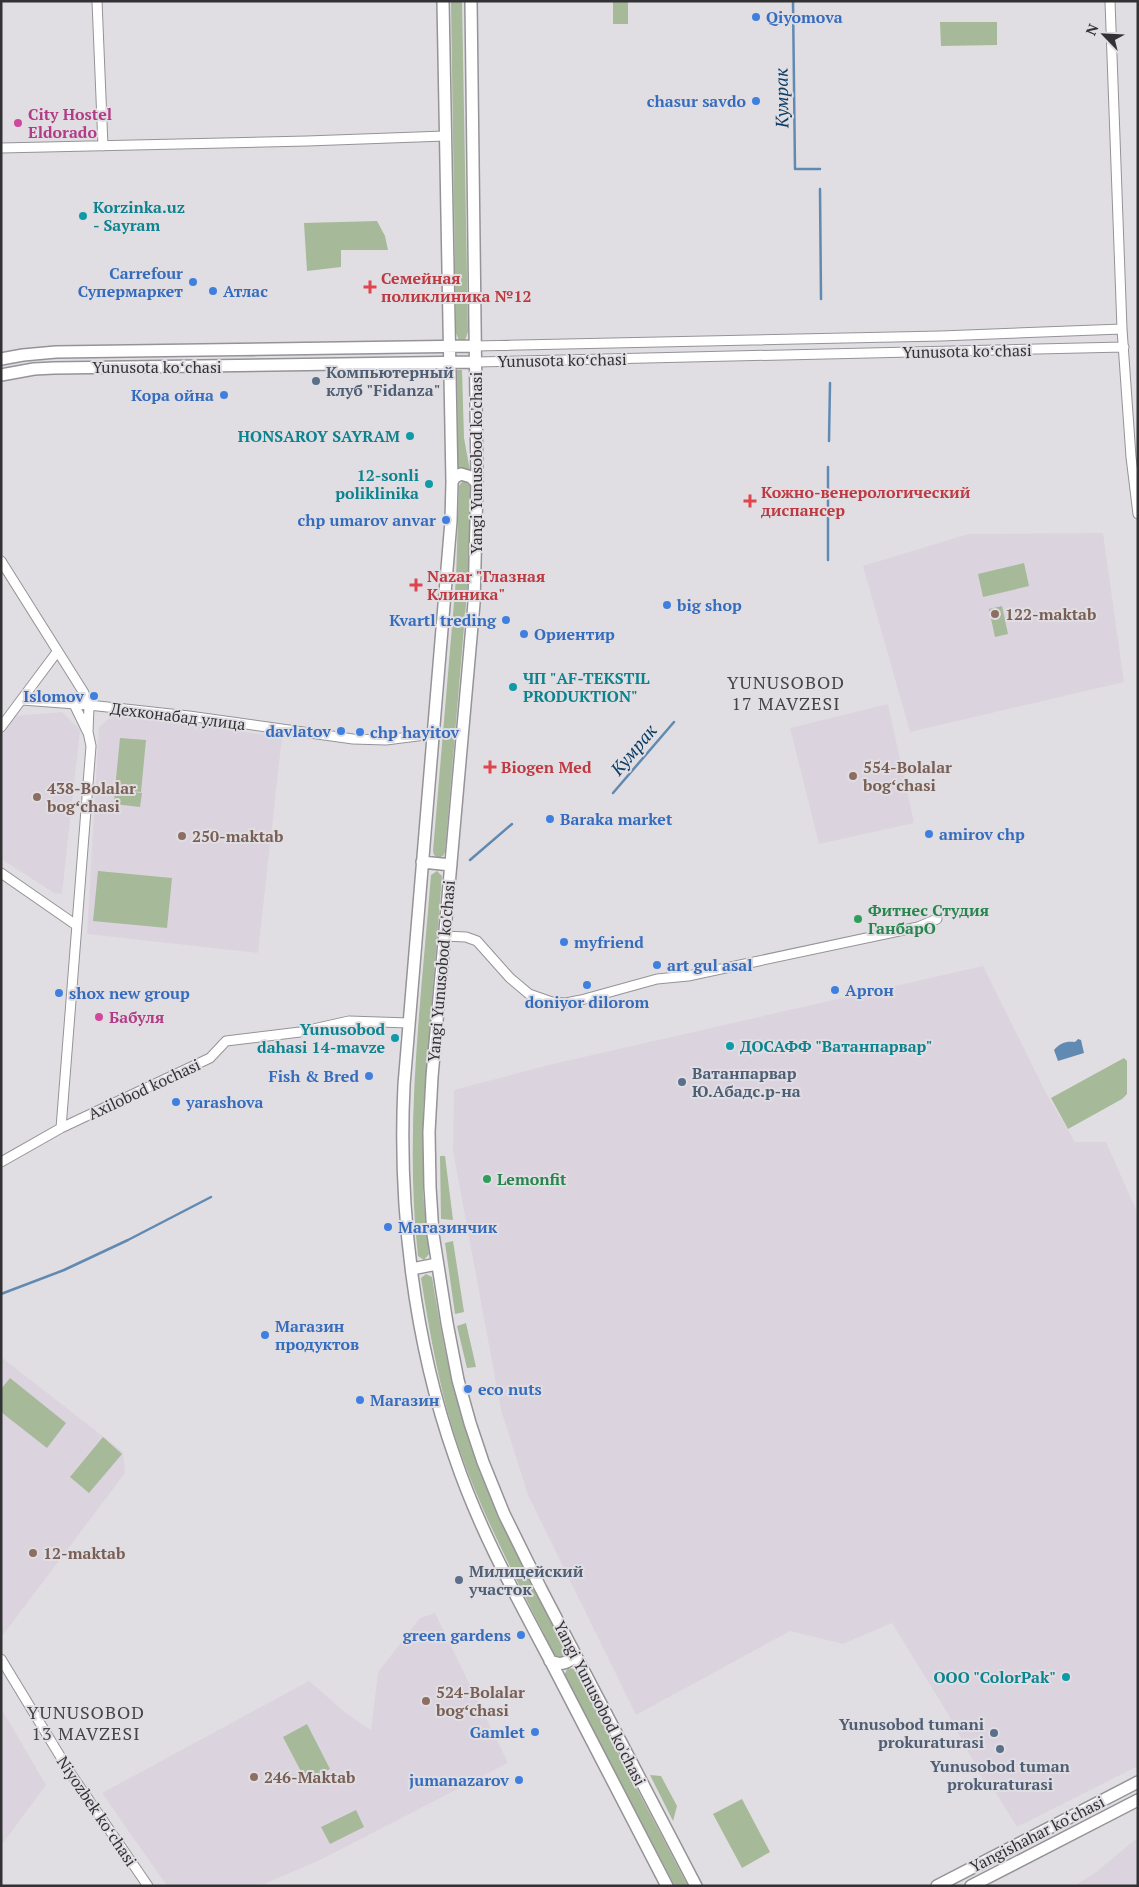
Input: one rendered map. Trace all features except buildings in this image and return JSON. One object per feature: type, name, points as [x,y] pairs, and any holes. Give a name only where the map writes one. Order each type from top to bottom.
[{"type":"main road","name":"Yangi Yunusobod ko'chasi","points":[[443,1],[452,482],[451,521],[404,1093],[403,1146],[406,1216],[412,1269],[428,1361],[445,1429],[455,1459],[492,1548],[667,1886]]},
{"type":"main road","name":"Yangi Yunusobod ko'chasi","points":[[471,1],[477,483],[474,603],[432,1077],[429,1132],[430,1196],[437,1264],[456,1372],[476,1443],[512,1531],[696,1886]]},
{"type":"main road","name":"Yunusota koʻchasi","points":[[1,359],[23,354],[56,352],[476,346]]},
{"type":"main road","name":"Yunusota koʻchasi","points":[[1,375],[34,369],[54,368],[476,362]]},
{"type":"main road","points":[[452,482],[455,477],[461,474],[468,476],[477,483]]},
{"type":"main road","points":[[422,862],[451,865]]},
{"type":"main road","points":[[412,1269],[437,1264]]},
{"type":"main road","points":[[550,1661],[559,1665],[565,1663],[570,1660],[572,1648]]},
{"type":"main road","name":"Yangishahar ko‘chasi","points":[[937,1886],[1138,1782]]},
{"type":"main road","name":"Yangishahar ko‘chasi","points":[[971,1886],[1138,1800]]},
{"type":"main road","points":[[1050,1827],[1050,1836],[1057,1841]]},
{"type":"street","points":[[97,1],[103,146]]},
{"type":"street","points":[[1110,1],[1122,329],[1138,514]]},
{"type":"street","points":[[1,148],[445,136]]},
{"type":"street","name":"Yunusota koʻchasi","points":[[476,346],[941,336],[1122,329]]},
{"type":"street","name":"Yunusota koʻchasi","points":[[476,362],[1124,347]]},
{"type":"street","name":"Дехконабад улица","points":[[1,561],[90,705],[189,716],[353,739],[386,740],[433,734]]},
{"type":"street","points":[[1,727],[57,652]]},
{"type":"street","points":[[22,700],[90,705],[88,732]]},
{"type":"street","points":[[61,1128],[91,746],[88,732],[74,704]]},
{"type":"street","points":[[1,873],[76,925]]},
{"type":"street","points":[[444,936],[466,937],[477,941],[510,978],[529,994],[539,999],[566,1003],[657,979],[688,976],[918,927],[937,919]]},
{"type":"street","name":"Axilobod kochasi","points":[[1,1162],[61,1128],[210,1058],[226,1041],[300,1032],[349,1021],[409,1023]]},
{"type":"street","name":"Niyozbek koʻchasi","points":[[1,1659],[71,1774],[148,1886]]},
{"type":"shaded area","name":"122-maktab","points":[[1103,533],[1124,682],[910,732],[863,566],[968,534]]},
{"type":"shaded area","name":"554-Bolalar bogʻchasi","points":[[888,704],[914,823],[819,844],[790,728]]},
{"type":"shaded area","name":"438-Bolalar bogʻchasi","points":[[62,712],[80,730],[62,894],[54,893],[1,859],[1,734],[14,716]]},
{"type":"shaded area","name":"250-maktab","points":[[113,715],[282,737],[258,953],[87,934],[99,727]]},
{"type":"shaded area","points":[[983,966],[1046,1093],[1075,1142],[1106,1142],[1138,1214],[1138,1766],[1017,1827],[991,1785],[987,1787],[948,1714],[892,1623],[843,1644],[790,1631],[636,1715],[528,1495],[501,1410],[453,1151],[454,1090],[553,1064]]},
{"type":"shaded area","name":"12-maktab","points":[[1,1357],[123,1452],[125,1473],[3,1635],[1,1632]]},
{"type":"shaded area","name":"246-Maktab","points":[[435,1613],[508,1763],[322,1859],[260,1886],[167,1886],[102,1793],[309,1681],[346,1713],[371,1730],[378,1672],[420,1618]]},
{"type":"shaded area","points":[[1,1708],[46,1785],[1,1846]]},
{"type":"shaded area","points":[[1138,1837],[1138,1886],[1074,1886],[1095,1873]]},
{"type":"green space","points":[[451,1],[462,1],[468,332],[464,343],[460,343],[456,333]]},
{"type":"green space","points":[[613,1],[628,1],[628,24],[613,24]]},
{"type":"green space","points":[[940,22],[997,22],[997,45],[941,46]]},
{"type":"green space","points":[[377,221],[385,236],[388,250],[341,250],[341,267],[307,271],[304,223]]},
{"type":"green space","points":[[457,370],[462,370],[464,438],[470,471],[458,470]]},
{"type":"green space","points":[[464,481],[471,486],[468,580],[445,852],[443,856],[438,858],[434,855],[433,851],[456,579],[459,486]]},
{"type":"green space","points":[[1024,563],[1029,586],[983,597],[978,574]]},
{"type":"green space","points":[[1002,606],[1008,634],[995,637],[989,609]]},
{"type":"green space","points":[[120,738],[146,740],[141,792],[115,789]]},
{"type":"green space","points":[[115,790],[142,793],[140,807],[114,804]]},
{"type":"green space","points":[[98,871],[172,878],[167,928],[93,921]]},
{"type":"green space","points":[[437,871],[442,876],[423,1112],[423,1193],[429,1254],[424,1260],[418,1256],[414,1208],[413,1113],[431,875]]},
{"type":"green space","points":[[1124,1058],[1127,1061],[1127,1094],[1122,1099],[1068,1129],[1051,1098]]},
{"type":"green space","points":[[440,1156],[445,1156],[453,1220],[441,1219]]},
{"type":"green space","points":[[453,1241],[464,1312],[455,1314],[445,1243]]},
{"type":"green space","points":[[426,1274],[432,1277],[450,1370],[468,1439],[507,1534],[567,1653],[563,1658],[556,1658],[500,1546],[474,1489],[463,1459],[453,1430],[434,1355],[421,1278]]},
{"type":"green space","points":[[466,1323],[476,1367],[467,1368],[457,1326]]},
{"type":"green space","points":[[10,1378],[66,1423],[47,1448],[1,1412],[1,1389]]},
{"type":"green space","points":[[103,1437],[122,1454],[89,1493],[70,1477]]},
{"type":"green space","points":[[568,1668],[574,1669],[688,1886],[675,1886],[564,1675]]},
{"type":"green space","points":[[307,1724],[330,1769],[306,1781],[283,1737]]},
{"type":"green space","points":[[650,1775],[661,1776],[677,1806],[673,1821]]},
{"type":"green space","points":[[742,1799],[770,1852],[742,1868],[713,1814]]},
{"type":"green space","points":[[356,1810],[364,1827],[330,1844],[321,1827]]},
{"type":"water","points":[[1078,1039],[1081,1040],[1084,1053],[1058,1061],[1054,1050],[1061,1044],[1075,1042]]},
{"type":"waterway","name":"Кумрак","points":[[793,1],[795,169],[820,169]]},
{"type":"waterway","name":"Кумрак","points":[[820,189],[821,299]]},
{"type":"waterway","name":"Кумрак","points":[[829,441],[830,383]]},
{"type":"waterway","name":"Кумрак","points":[[828,467],[828,560]]},
{"type":"waterway","name":"Кумрак","points":[[613,793],[674,722]]},
{"type":"waterway","name":"Кумрак","points":[[470,860],[512,824]]},
{"type":"waterway","points":[[1,1294],[64,1270],[128,1240],[211,1197]]},
{"type":"place","name":"Qiyomova","points":[[756,17]]},
{"type":"place","name":"chasur savdo","points":[[756,101]]},
{"type":"place","name":"City Hostel Eldorado","points":[[18,123]]},
{"type":"place","name":"Korzinka.uz - Sayram","points":[[83,216]]},
{"type":"place","name":"Carrefour Супермаркет","points":[[193,282]]},
{"type":"place","name":"Семейная поликлиника №12","points":[[370,287]]},
{"type":"place","name":"Атлас","points":[[213,291]]},
{"type":"place","name":"Компьютерный клуб \"Fidanza\"","points":[[316,381]]},
{"type":"place","name":"Кора ойна","points":[[224,395]]},
{"type":"place","name":"HONSAROY SAYRAM","points":[[410,436]]},
{"type":"place","name":"12-sonli poliklinika","points":[[429,484]]},
{"type":"place","name":"Кожно-венерологический диспансер","points":[[750,501]]},
{"type":"place","name":"chp umarov anvar","points":[[446,520]]},
{"type":"place","name":"Nazar \"Глазная Клиника\"","points":[[416,585]]},
{"type":"place","name":"big shop","points":[[667,605]]},
{"type":"place","name":"122-maktab","points":[[995,614]]},
{"type":"place","name":"Kvartl treding","points":[[506,620]]},
{"type":"place","name":"Ориентир","points":[[524,634]]},
{"type":"place","name":"ЧП \"AF-TEKSTIL PRODUKTION\"","points":[[513,687]]},
{"type":"place","name":"Islomov","points":[[94,696]]},
{"type":"place","name":"davlatov","points":[[341,731]]},
{"type":"place","name":"chp hayitov","points":[[360,732]]},
{"type":"place","name":"Biogen Med","points":[[490,767]]},
{"type":"place","name":"554-Bolalar bogʻchasi","points":[[853,776]]},
{"type":"place","name":"438-Bolalar bogʻchasi","points":[[37,797]]},
{"type":"place","name":"Baraka market","points":[[550,819]]},
{"type":"place","name":"amirov chp","points":[[929,834]]},
{"type":"place","name":"250-maktab","points":[[182,836]]},
{"type":"place","name":"Фитнес Студия ГанбарО","points":[[858,919]]},
{"type":"place","name":"myfriend","points":[[564,942]]},
{"type":"place","name":"art gul asal","points":[[657,965]]},
{"type":"place","name":"doniyor dilorom","points":[[587,985]]},
{"type":"place","name":"Аргон","points":[[835,990]]},
{"type":"place","name":"shox new group","points":[[59,993]]},
{"type":"place","name":"Бабуля","points":[[99,1017]]},
{"type":"place","name":"Yunusobod dahasi 14-mavze","points":[[395,1038]]},
{"type":"place","name":"ДОСАФФ \"Ватанпарвар\"","points":[[730,1046]]},
{"type":"place","name":"Fish & Bred","points":[[369,1076]]},
{"type":"place","name":"Ватанпарвар Ю.Абадс.р-на","points":[[682,1082]]},
{"type":"place","name":"yarashova","points":[[176,1102]]},
{"type":"place","name":"Lemonfit","points":[[487,1179]]},
{"type":"place","name":"Магазинчик","points":[[388,1227]]},
{"type":"place","name":"Магазин продуктов","points":[[265,1335]]},
{"type":"place","name":"eco nuts","points":[[468,1389]]},
{"type":"place","name":"Магазин","points":[[360,1400]]},
{"type":"place","name":"12-maktab","points":[[33,1553]]},
{"type":"place","name":"Милицейский участок","points":[[459,1580]]},
{"type":"place","name":"green gardens","points":[[521,1635]]},
{"type":"place","name":"OOO \"ColorPak\"","points":[[1066,1677]]},
{"type":"place","name":"524-Bolalar bogʻchasi","points":[[426,1701]]},
{"type":"place","name":"Gamlet","points":[[535,1732]]},
{"type":"place","name":"Yunusobod tumani prokuraturasi","points":[[994,1733]]},
{"type":"place","name":"Yunusobod tuman prokuraturasi","points":[[1000,1749]]},
{"type":"place","name":"246-Maktab","points":[[254,1777]]},
{"type":"place","name":"jumanazarov","points":[[519,1780]]},
{"type":"district","name":"YUNUSOBOD 17 MAVZESI","points":[[786,693]]},
{"type":"district","name":"YUNUSOBOD 13 MAVZESI","points":[[86,1724]]}]
